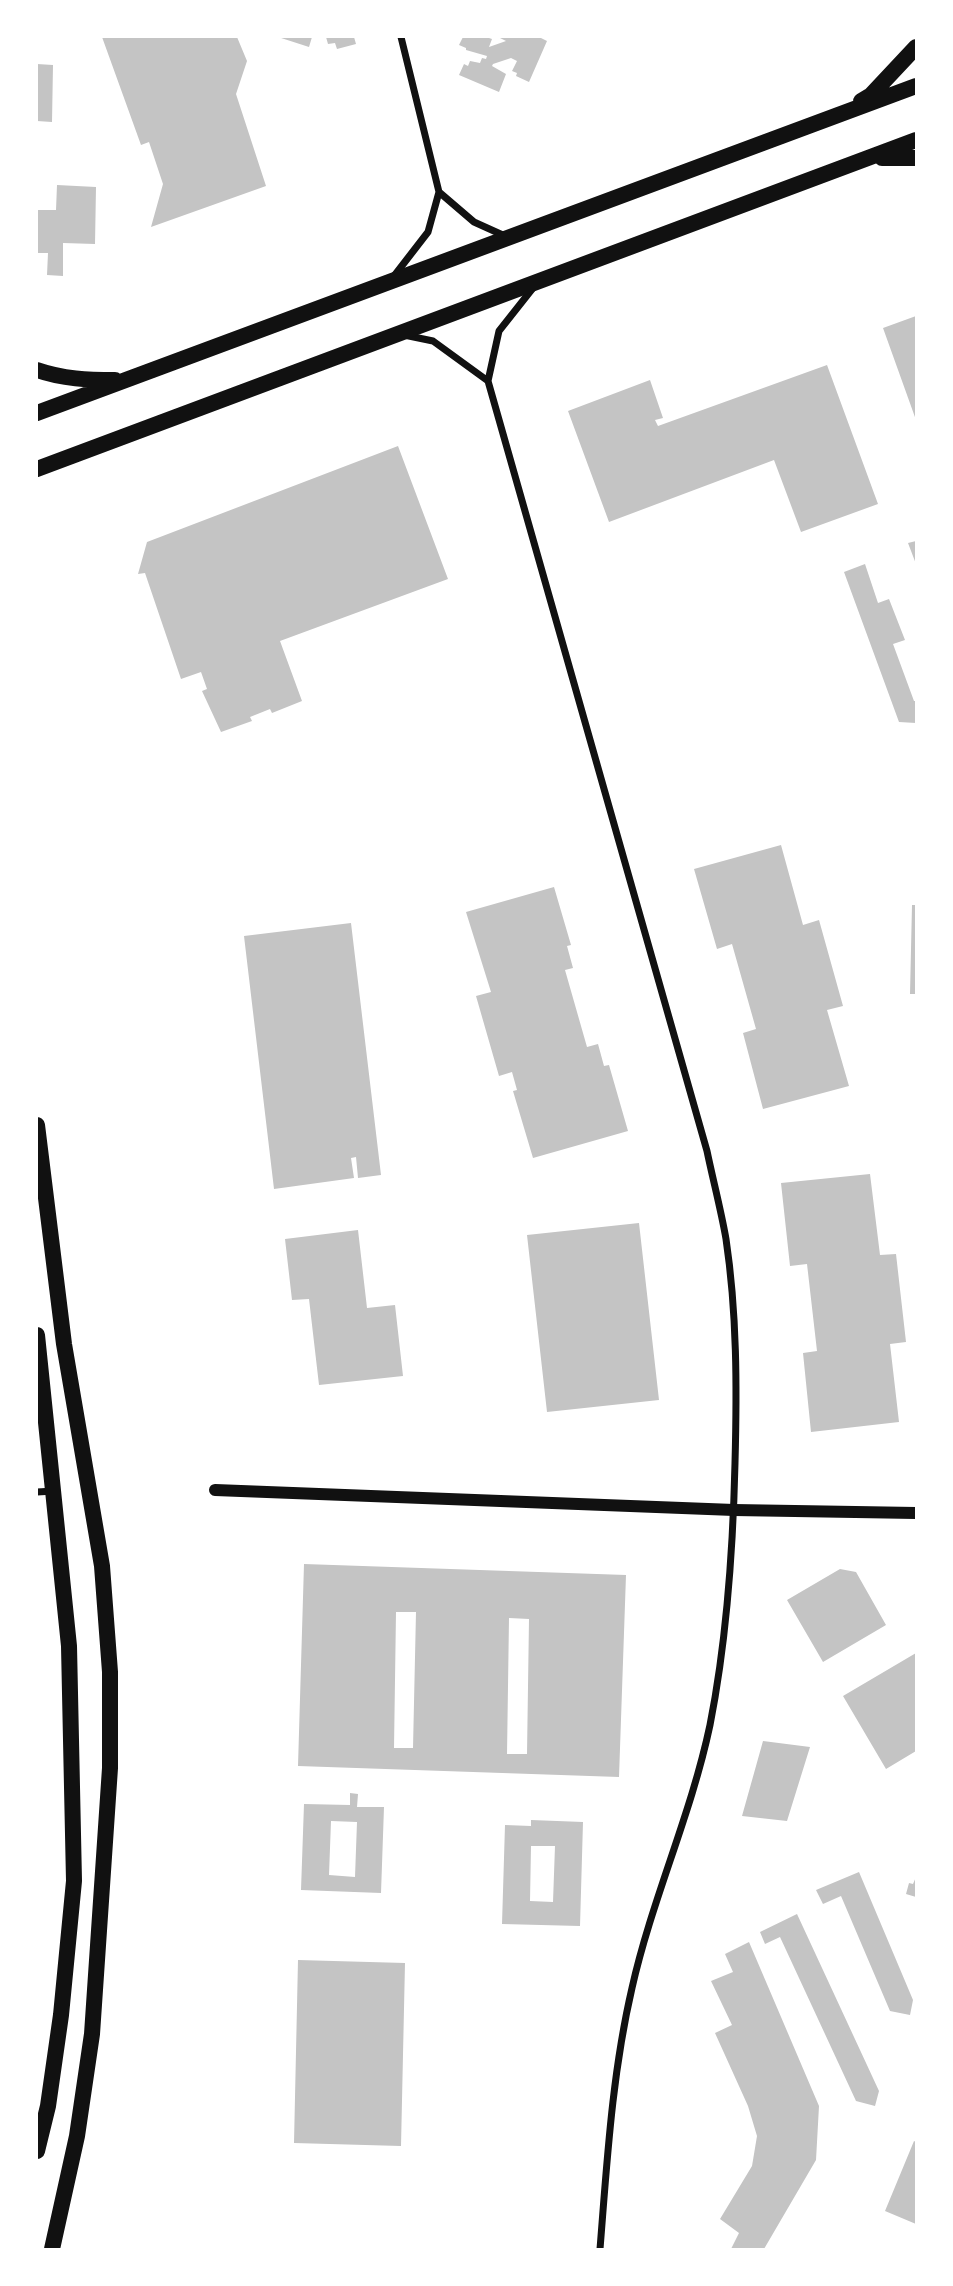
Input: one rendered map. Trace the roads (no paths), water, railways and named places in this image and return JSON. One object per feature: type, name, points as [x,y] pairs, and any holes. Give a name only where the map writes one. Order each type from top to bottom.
[{"type":"main road","points":[[842,114],[871,95],[916,47]]},
{"type":"main road","points":[[37,413],[916,86]]},
{"type":"main road","points":[[37,469],[916,140]]},
{"type":"main road","points":[[862,160],[898,157],[916,159]]},
{"type":"main road","points":[[37,370],[52,376],[85,380],[128,379]]},
{"type":"main road","points":[[37,1125],[65,1344],[102,1566],[110,1672],[110,1768],[92,2035],[77,2136],[52,2249]]},
{"type":"main road","points":[[37,1335],[69,1646],[74,1881],[61,2015],[48,2106],[37,2151]]},
{"type":"street","points":[[388,282],[428,232],[439,192],[401,37]]},
{"type":"street","points":[[439,192],[474,222],[509,238]]},
{"type":"street","points":[[537,283],[499,331],[488,381],[707,1151],[725,1238],[735,1329],[734,1510],[723,1648],[709,1726],[689,1808],[632,1986],[619,2050],[611,2115],[600,2249]]},
{"type":"street","points":[[395,334],[433,341],[488,381]]},
{"type":"street","points":[[215,1490],[734,1510],[916,1513]]},
{"type":"street","points":[[37,1492],[54,1491]]}]
